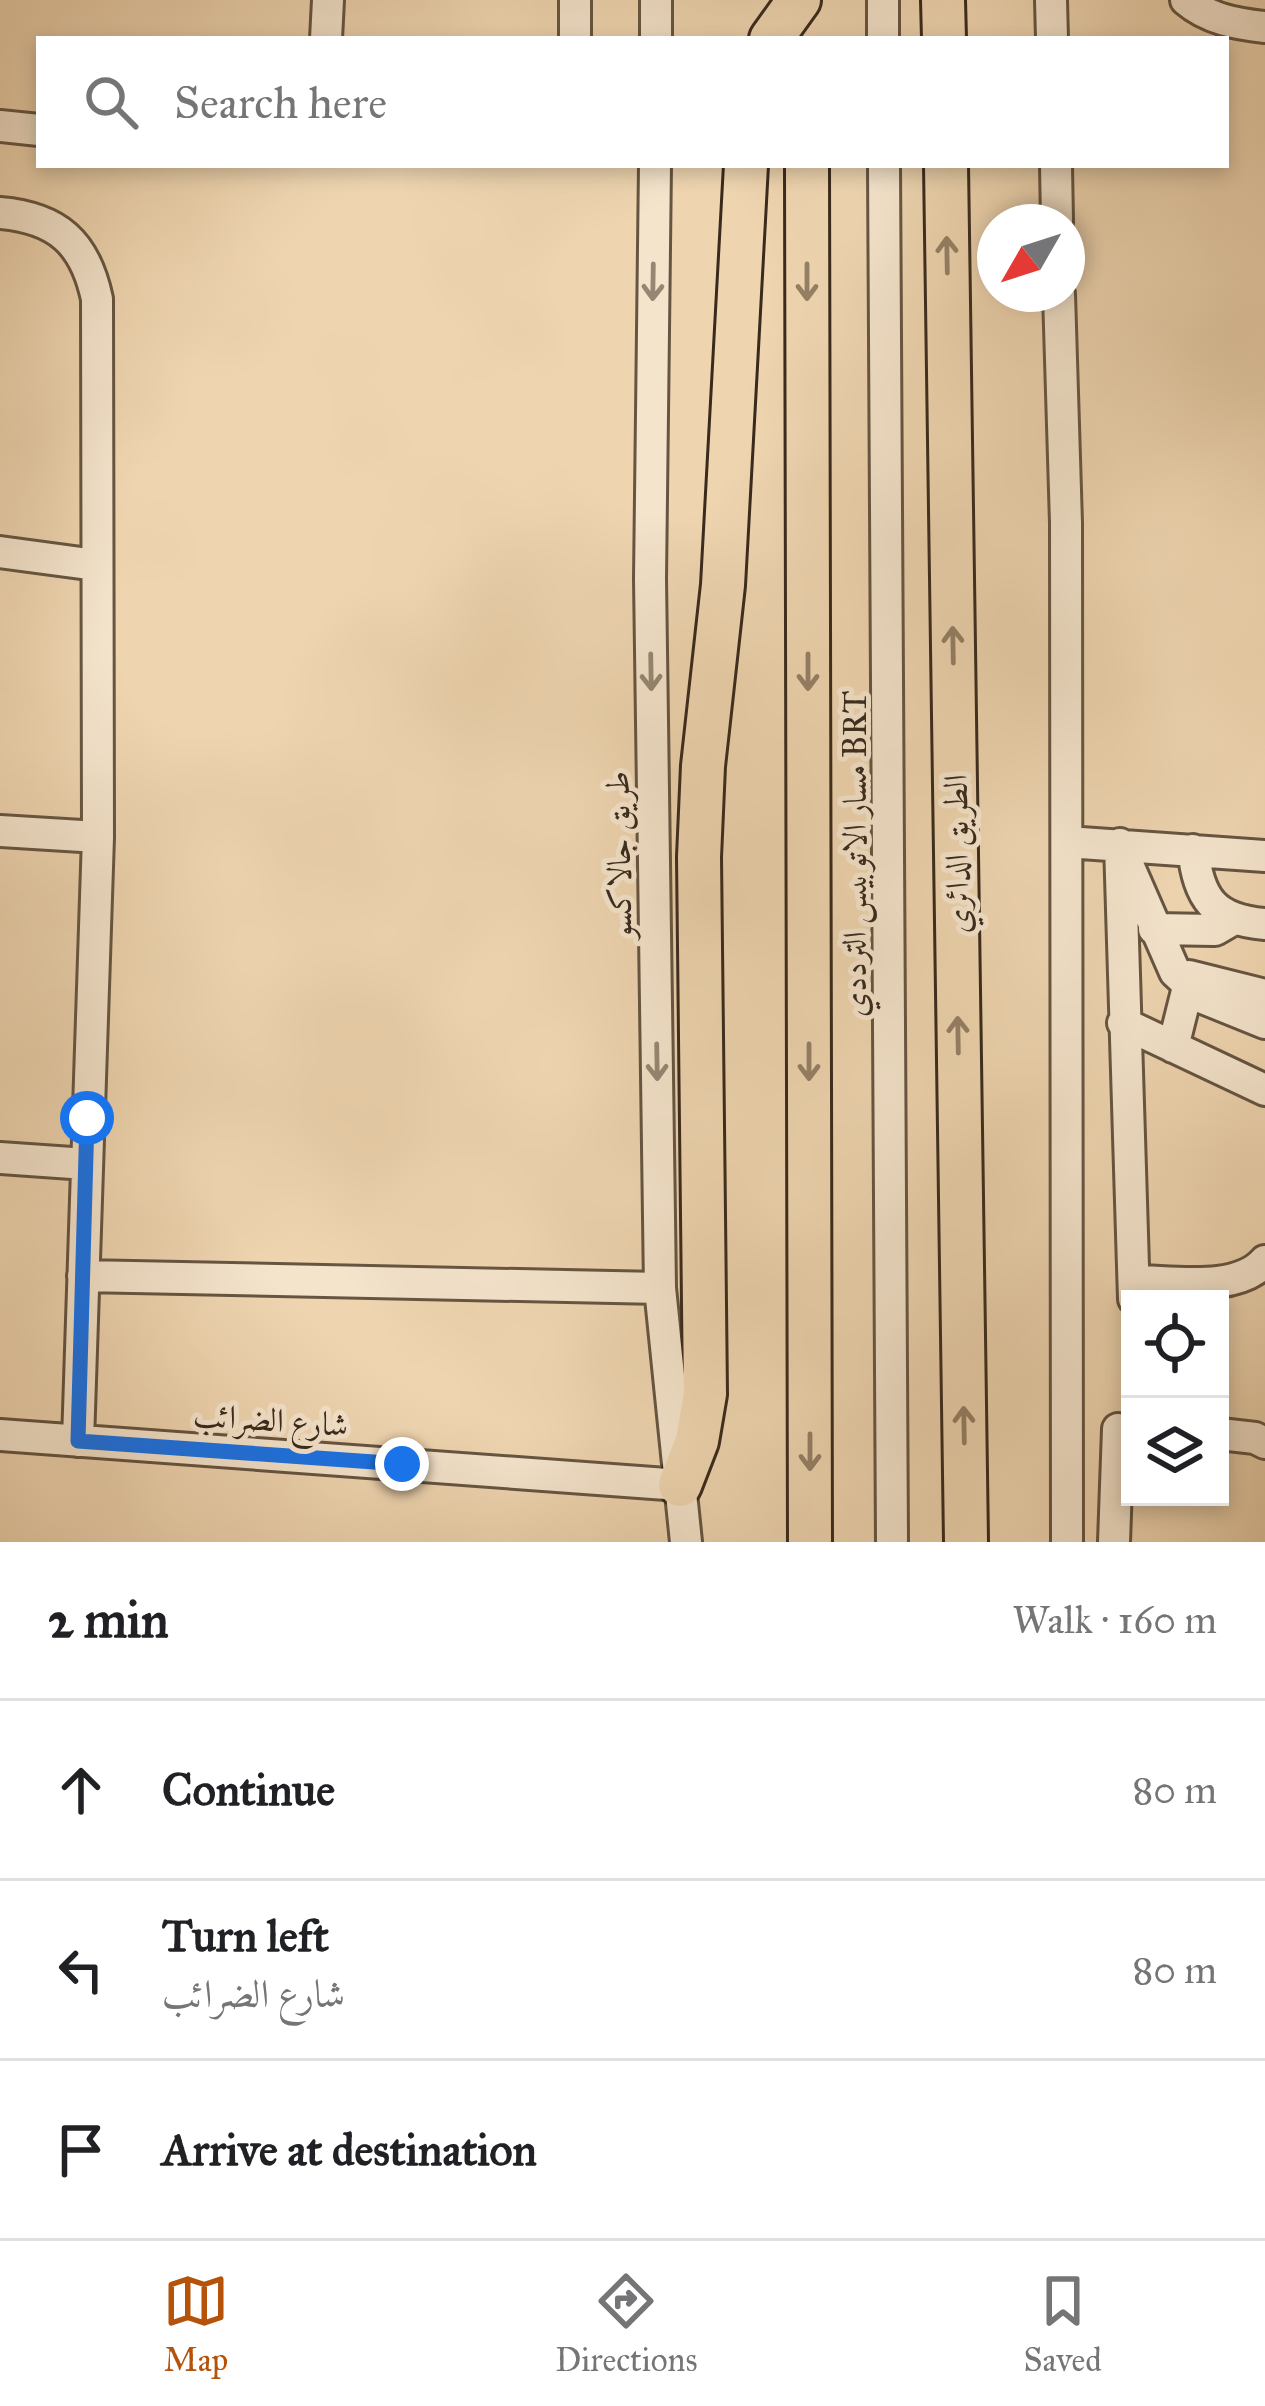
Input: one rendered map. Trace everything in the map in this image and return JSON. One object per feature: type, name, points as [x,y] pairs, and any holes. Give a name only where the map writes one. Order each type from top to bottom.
[{"type":"highway","points":[[774,36],[803,0]]},
{"type":"highway","points":[[803,0],[807,36]]},
{"type":"highway","points":[[943,0],[944,36]]},
{"type":"highway","points":[[680,1485],[697,1441],[705,1394],[699,857],[703,766],[723,585],[746,168]]},
{"type":"highway","points":[[807,168],[810,1542]]},
{"type":"highway","name":"الطريق الدائري","points":[[946,168],[966,1542]]},
{"type":"street","points":[[326,36],[328,0]]},
{"type":"street","points":[[575,0],[575,36]]},
{"type":"street","points":[[656,0],[656,36]]},
{"type":"street","points":[[883,0],[883,36]]},
{"type":"street","points":[[1052,0],[1052,36]]},
{"type":"street","points":[[1186,0],[1235,24],[1265,27]]},
{"type":"street","points":[[0,126],[36,130]]},
{"type":"street","name":"طريق جالاكسو","points":[[655,168],[650,579],[660,1288],[686,1542]]},
{"type":"street","name":"مسار الاتوبيس الترددي BRT","points":[[884,168],[892,1542]]},
{"type":"street","points":[[1056,168],[1057,204]]},
{"type":"street","points":[[0,213],[50,223],[72,242],[92,272],[97,298],[98,837],[78,1441]]},
{"type":"street","points":[[1060,312],[1066,523],[1067,1542]]},
{"type":"street","points":[[0,552],[95,565]]},
{"type":"street","points":[[0,831],[98,837]]},
{"type":"street","points":[[1067,842],[1265,856]]},
{"type":"street","points":[[1120,844],[1154,929],[1182,980],[1203,998],[1265,1023]]},
{"type":"street","points":[[1120,844],[1134,1290],[1232,1280],[1250,1274],[1265,1261]]},
{"type":"street","points":[[1193,850],[1197,879],[1217,910],[1234,920],[1265,925]]},
{"type":"street","points":[[1154,929],[1215,931],[1234,920]]},
{"type":"street","points":[[1182,980],[1265,995]]},
{"type":"street","points":[[1173,1047],[1182,980]]},
{"type":"street","points":[[1123,1023],[1265,1090]]},
{"type":"street","points":[[0,1158],[86,1164]]},
{"type":"street","points":[[82,1276],[660,1288]]},
{"type":"street","points":[[1070,1427],[1121,1429]]},
{"type":"street","name":"شارع الضرائب","points":[[0,1435],[680,1485]]},
{"type":"street","points":[[1229,1435],[1265,1443]]},
{"type":"street","points":[[1114,1542],[1121,1463]]},
{"type":"route","points":[[87,1118],[78,1441],[402,1464]]}]
